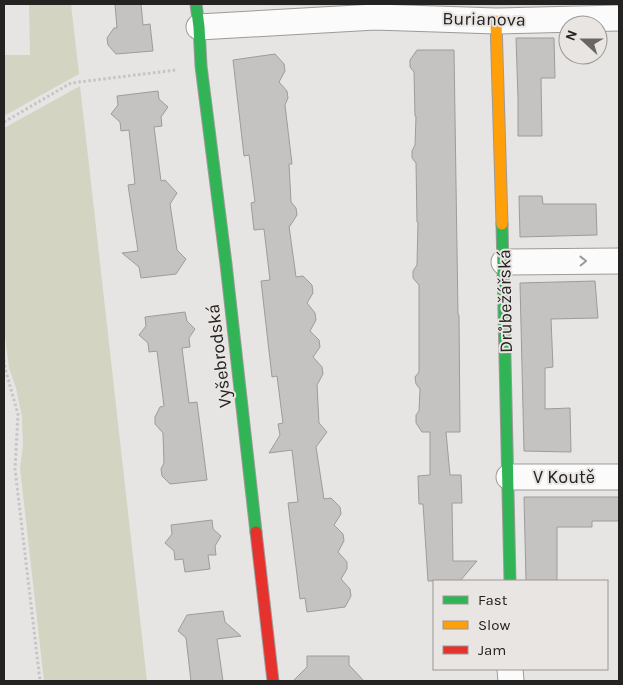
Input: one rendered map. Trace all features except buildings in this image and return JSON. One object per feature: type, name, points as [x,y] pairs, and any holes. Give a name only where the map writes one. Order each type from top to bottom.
[{"type":"street","name":"Burianova","points":[[197,16],[375,17],[496,21],[619,18]]},
{"type":"street","name":"Vyšebrodská","points":[[197,16],[201,66],[226,264],[273,681]]},
{"type":"street","name":"Drůbežářská","points":[[496,21],[504,262],[510,580]]},
{"type":"street","points":[[504,262],[619,261]]},
{"type":"street","name":"V Koutě","points":[[509,477],[619,477]]},
{"type":"path","points":[[4,122],[71,82],[201,66]]},
{"type":"path","points":[[4,360],[18,414],[16,468],[40,681]]},
{"type":"shaded area","points":[[207,4],[619,4],[619,6],[480,10]]},
{"type":"green space","points":[[29,4],[71,4],[79,74],[4,116],[4,55],[30,55]]},
{"type":"green space","points":[[80,86],[147,681],[44,681],[20,468],[23,446],[22,417],[16,388],[9,368],[4,328],[4,128]]},
{"type":"traffic: fast","points":[[196,4],[201,66],[226,264],[256,532]]},
{"type":"traffic: fast","points":[[502,224],[510,580]]},
{"type":"traffic: slow","points":[[496,21],[502,224]]},
{"type":"traffic: jam","points":[[256,532],[273,681]]}]
